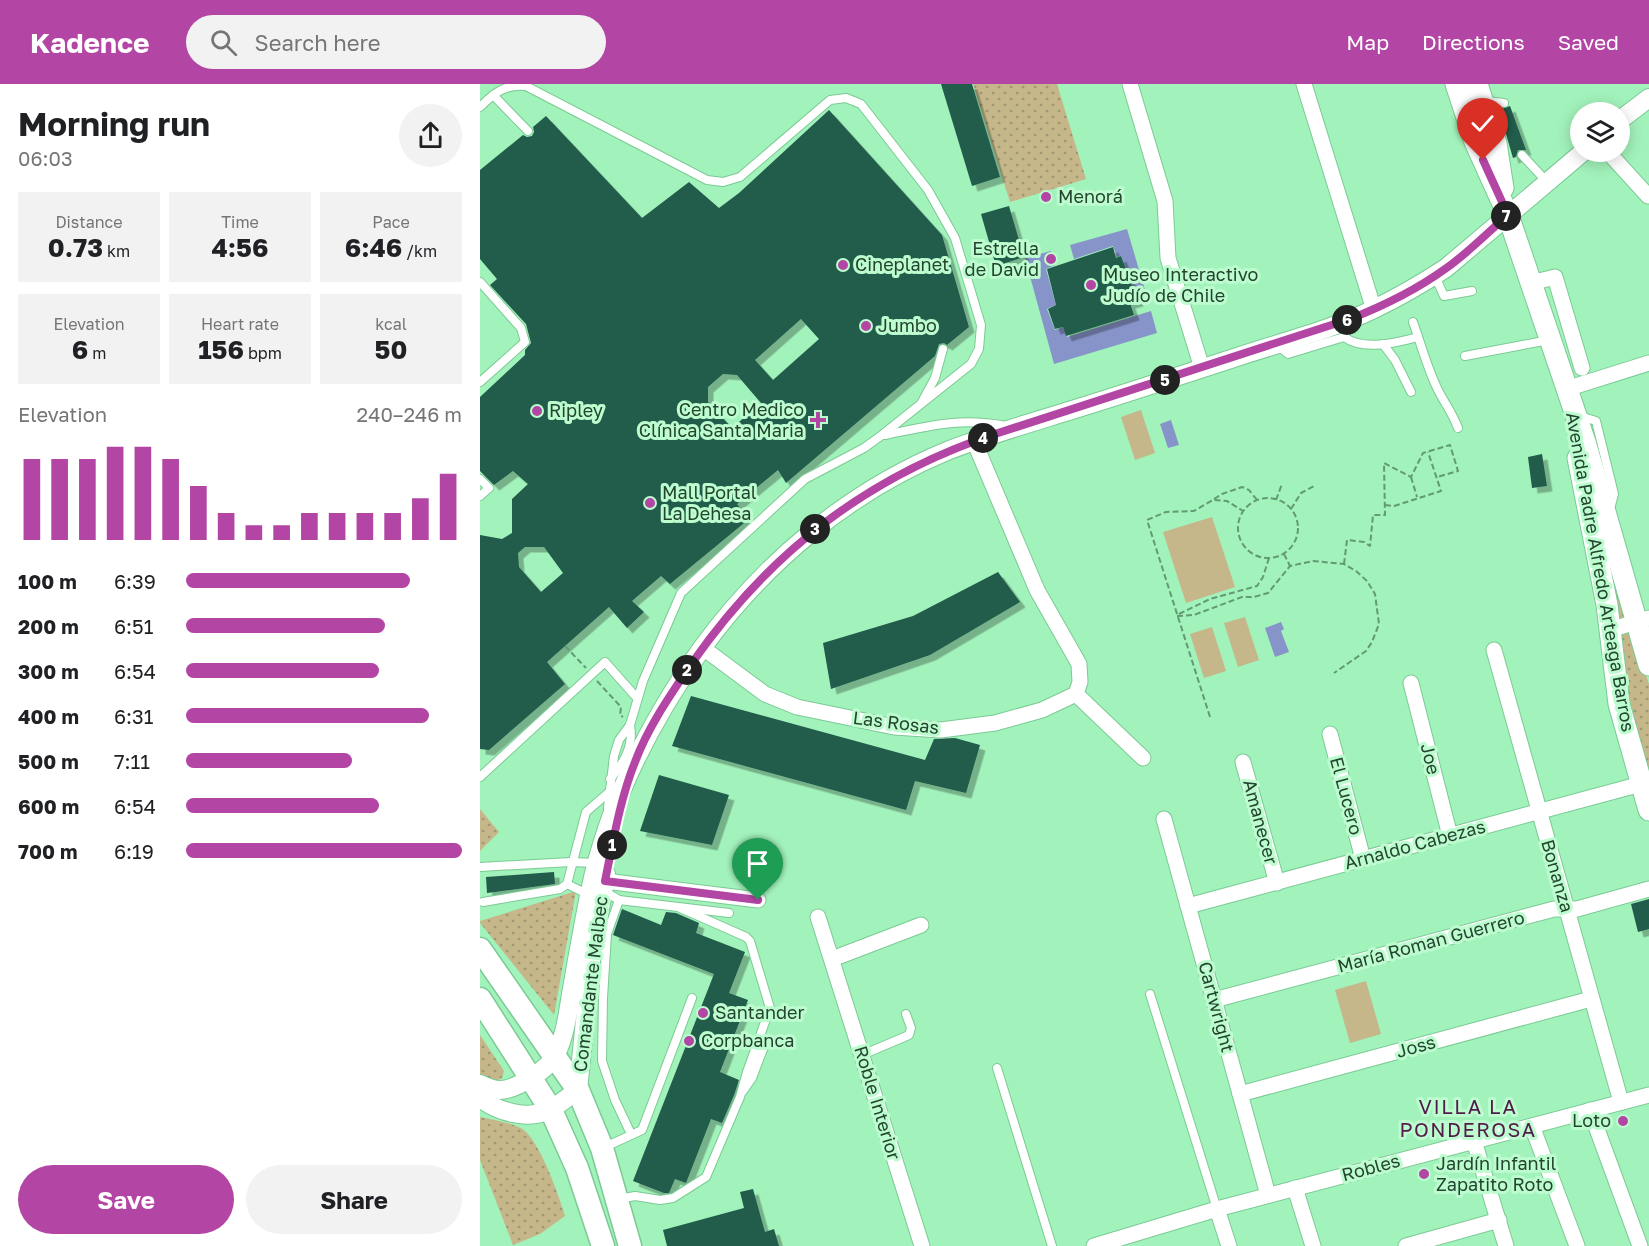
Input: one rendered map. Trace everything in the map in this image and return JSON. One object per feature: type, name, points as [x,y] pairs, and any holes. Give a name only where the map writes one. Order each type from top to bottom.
[{"type":"main road","name":"Avenida Padre Alfredo Arteaga Barros","points":[[1456,84],[1475,142],[1508,215],[1571,402],[1607,519],[1642,620],[1649,665]]},
{"type":"main road","name":"Avenida Padre Alfredo Arteaga Barros","points":[[1480,92],[1504,167],[1508,215]]},
{"type":"main road","name":"Avenida Padre Alfredo Arteaga Barros","points":[[1571,402],[1581,478],[1607,605],[1619,704],[1649,810]]},
{"type":"main road","points":[[480,949],[578,1090],[602,1148],[630,1246]]},
{"type":"main road","points":[[480,999],[551,1110],[577,1168],[603,1246]]},
{"type":"street","points":[[1130,84],[1165,201],[1168,258],[1202,368]]},
{"type":"street","points":[[1304,84],[1374,310]]},
{"type":"street","points":[[1630,112],[1644,101],[1648,84]]},
{"type":"street","name":"Comandante Malbec","points":[[551,1110],[578,1090],[599,889],[596,863],[606,827],[635,761],[666,703],[702,648],[741,599],[763,576],[818,527],[888,480],[944,453],[974,441],[1276,345],[1374,310],[1435,276],[1571,162]]},
{"type":"street","points":[[1617,162],[1648,196]]},
{"type":"street","points":[[1531,283],[1555,277],[1582,368]]},
{"type":"street","points":[[1571,402],[1649,363]]},
{"type":"street","points":[[974,441],[1037,590],[1079,664],[1080,682],[1076,694],[1143,758]]},
{"type":"street","points":[[1610,630],[1642,620]]},
{"type":"street","name":"Las Rosas","points":[[702,648],[765,694],[797,707],[894,727],[941,730],[995,723],[1042,710],[1076,694]]},
{"type":"street","name":"Bonanza","points":[[1494,651],[1621,1102]]},
{"type":"street","name":"Joe","points":[[1410,682],[1450,836]]},
{"type":"street","name":"El Lucero","points":[[1330,734],[1363,859]]},
{"type":"street","name":"Comandante Malbec","points":[[480,1084],[503,1090],[514,1088],[555,1057],[635,761]]},
{"type":"street","name":"Amanecer","points":[[1243,762],[1277,883]]},
{"type":"street","name":"Arnaldo Cabezas","points":[[1188,906],[1641,784]]},
{"type":"street","name":"Cartwright","points":[[1164,819],[1268,1195]]},
{"type":"street","name":"Comandante Malbec","points":[[599,889],[758,900]]},
{"type":"street","name":"María Roman Guerrero","points":[[1214,1000],[1554,909],[1577,909],[1649,889]]},
{"type":"street","name":"Roble Interior","points":[[818,917],[922,1246]]},
{"type":"street","points":[[832,959],[921,925]]},
{"type":"street","name":"Joss","points":[[1240,1094],[1591,999]]},
{"type":"street","name":"Robles","points":[[1094,1246],[1268,1195],[1649,1095]]},
{"type":"street","points":[[480,1098],[493,1107],[509,1112],[526,1114],[551,1110]]},
{"type":"street","points":[[1590,1110],[1640,1246]]},
{"type":"street","points":[[1532,1126],[1577,1246]]},
{"type":"street","points":[[1474,1141],[1506,1246]]},
{"type":"street","points":[[1295,1188],[1313,1246]]},
{"type":"street","points":[[1217,1209],[1229,1246]]},
{"type":"street","points":[[1406,1246],[1499,1220]]},
{"type":"lane","points":[[480,107],[493,94],[510,86],[526,86],[707,180],[723,182],[740,177],[830,100],[846,98],[861,104],[928,190],[955,238],[981,325],[979,349],[971,364],[864,448],[805,479],[681,592],[643,681],[631,723],[631,747],[617,772],[610,779]]},
{"type":"lane","points":[[1480,92],[1504,103]]},
{"type":"lane","points":[[493,94],[528,131]]},
{"type":"lane","points":[[1522,155],[1547,182]]},
{"type":"lane","points":[[1435,276],[1444,296],[1472,291]]},
{"type":"lane","points":[[480,282],[521,328],[525,342],[480,382]]},
{"type":"lane","points":[[1344,337],[1350,319]]},
{"type":"lane","points":[[1413,322],[1438,391],[1451,410],[1458,428]]},
{"type":"lane","points":[[1344,337],[1352,343],[1383,344],[1418,338]]},
{"type":"lane","points":[[1276,345],[1288,354],[1344,337]]},
{"type":"lane","points":[[1465,356],[1550,340]]},
{"type":"lane","points":[[1383,344],[1395,360],[1411,392]]},
{"type":"lane","points":[[915,410],[934,378],[943,349]]},
{"type":"lane","points":[[882,435],[949,422],[984,422],[1016,428]]},
{"type":"lane","points":[[480,479],[489,488],[480,496]]},
{"type":"lane","points":[[480,777],[605,662],[638,698]]},
{"type":"lane","points":[[606,827],[610,779],[619,740],[631,723]]},
{"type":"lane","points":[[481,902],[560,889],[567,884],[586,812],[608,793]]},
{"type":"lane","points":[[480,867],[571,862],[596,863]]},
{"type":"lane","points":[[567,884],[599,889],[619,900],[729,913]]},
{"type":"lane","points":[[619,900],[607,934],[602,1060],[615,1100],[631,1134]]},
{"type":"lane","points":[[617,1200],[635,1196],[660,1200],[673,1198],[706,1177],[740,1097],[770,1008],[750,941],[739,932],[678,907]]},
{"type":"lane","points":[[1150,994],[1217,1209]]},
{"type":"lane","points":[[602,1148],[642,1130],[692,998]]},
{"type":"lane","points":[[862,1055],[909,1035],[911,1028],[906,1014]]},
{"type":"lane","points":[[740,1097],[752,1078],[765,1044]]},
{"type":"lane","points":[[998,1068],[1052,1246]]},
{"type":"path","points":[[1417,498],[1411,477],[1423,453],[1450,444],[1458,471],[1437,477]]},
{"type":"path","points":[[1385,505],[1394,506],[1441,491],[1428,451]]},
{"type":"path","points":[[1344,564],[1347,540],[1364,542],[1370,546],[1373,515],[1385,515],[1384,463],[1411,477]]},
{"type":"path","points":[[1276,500],[1282,484]]},
{"type":"path","points":[[1292,509],[1301,493],[1314,486]]},
{"type":"path","points":[[1210,717],[1147,520],[1166,512],[1194,511],[1222,494],[1242,487],[1249,490],[1257,500]]},
{"type":"path","points":[[1267,498],[1276,500],[1281,500],[1292,509],[1298,522],[1298,534],[1292,547],[1284,554],[1269,558],[1256,555],[1244,546],[1239,537],[1238,525],[1243,511],[1257,500],[1267,498]]},
{"type":"path","points":[[1213,500],[1227,501],[1243,511]]},
{"type":"path","points":[[1284,554],[1290,566]]},
{"type":"path","points":[[1177,616],[1210,599],[1257,586],[1263,577],[1269,558]]},
{"type":"path","points":[[1177,616],[1194,615],[1242,597],[1254,597],[1268,593],[1290,566],[1313,561],[1344,564],[1367,581],[1375,594],[1379,624],[1366,651],[1334,673]]},
{"type":"path","points":[[1242,592],[1242,597]]},
{"type":"path","points":[[565,646],[621,707],[620,716],[631,723]]},
{"type":"shaded area","points":[[973,84],[1057,84],[1086,179],[1010,202]]},
{"type":"shaded area","points":[[1141,410],[1155,453],[1135,460],[1121,417]]},
{"type":"shaded area","points":[[1212,517],[1235,587],[1186,603],[1163,532]]},
{"type":"shaded area","points":[[1597,529],[1649,684],[1649,781],[1620,684]]},
{"type":"shaded area","points":[[1245,617],[1259,660],[1238,667],[1224,623]]},
{"type":"shaded area","points":[[1212,627],[1226,671],[1204,678],[1190,634]]},
{"type":"shaded area","points":[[480,809],[499,832],[480,851]]},
{"type":"shaded area","points":[[576,891],[554,1015],[480,921]]},
{"type":"shaded area","points":[[1366,981],[1381,1034],[1350,1043],[1335,990]]},
{"type":"shaded area","points":[[480,1035],[504,1071],[502,1078],[495,1082],[480,1075]]},
{"type":"shaded area","points":[[480,1117],[504,1122],[525,1131],[549,1171],[565,1216],[540,1234],[513,1245],[480,1160]]},
{"type":"water","points":[[1127,229],[1147,297],[1138,300],[1121,256],[1117,257],[1113,246],[1074,259],[1070,245]]},
{"type":"water","points":[[1051,251],[1055,265],[1046,269],[1056,305],[1047,309],[1055,330],[1063,327],[1067,337],[1151,311],[1157,333],[1054,364],[1025,258]]},
{"type":"water","points":[[1171,420],[1179,445],[1168,448],[1160,424]]},
{"type":"water","points":[[1281,622],[1284,629],[1281,631],[1289,652],[1275,657],[1265,628]]},
{"type":"building","points":[[941,84],[972,84],[1000,177],[972,186]]},
{"type":"building","points":[[1510,106],[1526,150],[1518,150],[1516,157],[1513,158],[1499,110]]},
{"type":"building","name":"Mall Portal La Dehesa","points":[[829,110],[942,235],[969,327],[947,345],[939,344],[935,356],[786,483],[778,470],[737,504],[749,519],[670,584],[661,576],[632,601],[644,612],[627,628],[609,607],[547,662],[565,684],[489,750],[480,749],[480,535],[502,539],[512,533],[512,499],[528,484],[513,471],[494,485],[480,471],[480,397],[525,355],[525,350],[531,343],[526,324],[490,285],[497,279],[480,259],[480,170],[523,135],[532,136],[533,127],[546,116],[642,218],[689,182],[719,208],[739,193]],"holes":[[[801,319],[819,339],[773,380],[755,360]],[[723,374],[737,375],[761,403],[732,428],[708,402],[708,387]],[[525,547],[544,547],[563,573],[541,592],[519,567],[518,553]]]},
{"type":"building","points":[[1009,206],[1024,257],[996,266],[981,214]]},
{"type":"building","name":"Museo Interactivo Judío de Chile","points":[[1113,247],[1116,258],[1121,256],[1138,301],[1130,303],[1134,315],[1066,336],[1063,327],[1055,329],[1048,309],[1056,305],[1047,269]]},
{"type":"building","points":[[1542,454],[1547,486],[1532,488],[1528,457]]},
{"type":"building","points":[[998,572],[1020,602],[930,655],[831,689],[823,643],[913,616]]},
{"type":"building","points":[[691,696],[925,760],[934,739],[955,738],[980,745],[966,793],[915,781],[906,810],[672,746]]},
{"type":"building","points":[[659,775],[729,795],[712,845],[640,831]]},
{"type":"building","points":[[554,872],[555,884],[487,893],[486,877]]},
{"type":"building","points":[[1649,899],[1649,929],[1638,932],[1631,904]]},
{"type":"building","points":[[622,909],[661,925],[666,912],[676,913],[699,923],[696,933],[745,952],[729,993],[748,1000],[720,1072],[739,1080],[722,1123],[711,1119],[686,1183],[675,1179],[669,1193],[633,1181],[714,974],[613,935]]},
{"type":"building","points":[[753,1189],[765,1232],[774,1229],[779,1246],[667,1246],[663,1230],[744,1208],[740,1192]]},
{"type":"place","name":"Menorá","points":[[1046,197]]},
{"type":"place","name":"Estrella de David","points":[[1051,259]]},
{"type":"place","name":"Cineplanet","points":[[843,265]]},
{"type":"place","name":"Museo Interactivo Judío de Chile","points":[[1091,285]]},
{"type":"place","name":"Jumbo","points":[[866,326]]},
{"type":"place","name":"Ripley","points":[[537,411]]},
{"type":"place","name":"Centro Medico Clínica Santa Maria","points":[[818,420]]},
{"type":"place","name":"Mall Portal La Dehesa","points":[[650,503]]},
{"type":"place","name":"Santander","points":[[703,1013]]},
{"type":"place","name":"Corpbanca","points":[[689,1041]]},
{"type":"place","name":"Loto","points":[[1623,1121]]},
{"type":"place","name":"Jardín Infantil Zapatito Roto","points":[[1424,1174]]},
{"type":"district","name":"VILLA LA PONDEROSA","points":[[1468,1118]]},
{"type":"route","points":[[758,900],[605,881],[623,801],[635,761],[650,731],[702,648],[741,599],[763,576],[809,534],[835,514],[888,480],[944,453],[995,434],[1276,345],[1350,319],[1374,310],[1423,284],[1465,253],[1508,215],[1483,160]]}]
